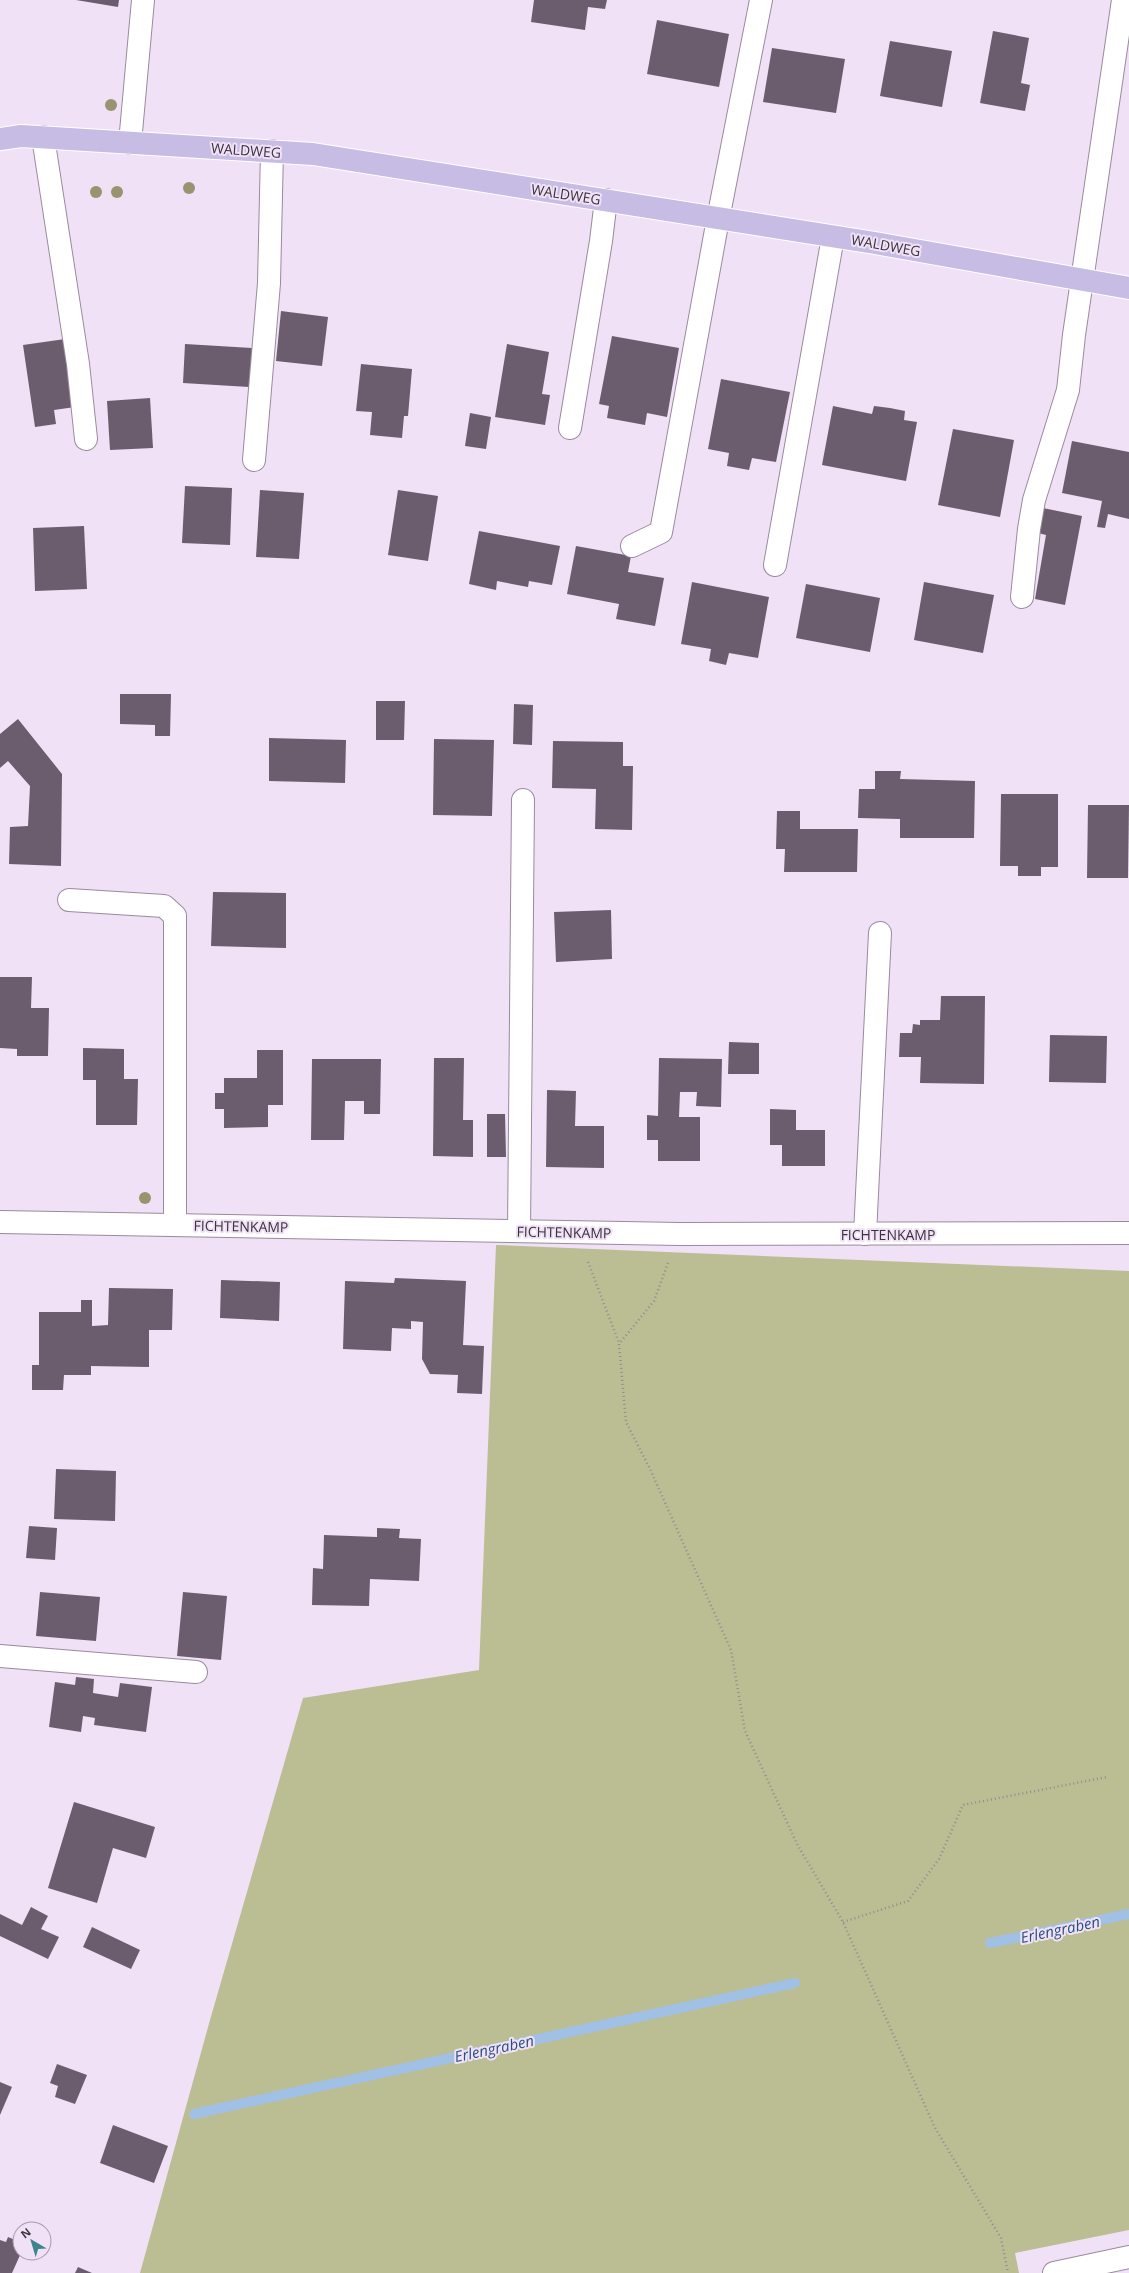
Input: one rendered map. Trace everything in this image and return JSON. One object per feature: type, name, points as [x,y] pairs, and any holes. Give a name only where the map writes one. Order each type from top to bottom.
[{"type":"main road","name":"WALDWEG","points":[[0,139],[21,136],[43,137],[313,154],[718,218],[1129,288]]},
{"type":"street","points":[[130,143],[144,0]]},
{"type":"street","points":[[632,546],[661,532],[718,218],[761,0]]},
{"type":"street","points":[[1022,597],[1029,529],[1034,500],[1068,390],[1082,280],[1123,0]]},
{"type":"street","points":[[43,137],[78,364],[86,439]]},
{"type":"street","points":[[254,460],[269,283],[272,151]]},
{"type":"street","points":[[570,428],[602,240],[606,200]]},
{"type":"street","points":[[775,565],[833,237]]},
{"type":"street","points":[[519,1230],[522,800]]},
{"type":"street","points":[[69,900],[164,906],[175,916],[175,1225]]},
{"type":"street","points":[[865,1234],[880,932]]},
{"type":"street","name":"FICHTENKAMP","points":[[0,1222],[680,1234],[1129,1233]]},
{"type":"street","points":[[0,1656],[196,1672]]},
{"type":"street","points":[[1054,2273],[1129,2257]]},
{"type":"path","points":[[576,1232],[619,1344],[626,1422],[650,1469],[731,1650],[745,1731],[797,1844],[843,1922],[935,2128],[1001,2238],[1008,2273]]},
{"type":"path","points":[[619,1344],[654,1301],[680,1234]]},
{"type":"path","points":[[843,1922],[908,1900],[939,1859],[963,1805],[1107,1777]]},
{"type":"green space","points":[[496,1245],[1129,1271],[1129,2230],[1015,2253],[1019,2273],[140,2273],[210,2020],[303,1698],[479,1670]]},
{"type":"building","points":[[76,0],[119,0],[118,7]]},
{"type":"building","points":[[534,0],[607,0],[605,9],[588,7],[585,30],[531,22]]},
{"type":"building","points":[[657,20],[729,34],[719,87],[647,74]]},
{"type":"building","points":[[993,31],[1029,38],[1021,83],[1030,85],[1025,111],[980,103]]},
{"type":"building","points":[[890,41],[952,51],[942,107],[880,96]]},
{"type":"building","points":[[772,48],[845,59],[836,113],[763,102]]},
{"type":"building","points":[[281,311],[328,317],[322,366],[276,361]]},
{"type":"building","points":[[612,336],[679,348],[667,417],[647,413],[645,425],[607,418],[609,406],[599,404]]},
{"type":"building","points":[[65,339],[75,407],[54,410],[56,424],[35,427],[23,345]]},
{"type":"building","points":[[185,344],[252,348],[249,387],[183,383]]},
{"type":"building","points":[[507,344],[549,352],[542,394],[550,395],[545,425],[495,417]]},
{"type":"building","points":[[361,364],[412,369],[408,416],[404,416],[402,438],[370,435],[372,412],[356,411]]},
{"type":"building","points":[[721,379],[790,392],[776,462],[752,458],[749,470],[727,466],[729,453],[708,449]]},
{"type":"building","points":[[150,398],[153,448],[110,450],[107,401]]},
{"type":"building","points":[[833,406],[872,414],[874,406],[890,408],[905,411],[904,420],[917,422],[906,481],[822,465]]},
{"type":"building","points":[[470,413],[491,417],[486,449],[465,446]]},
{"type":"building","points":[[953,429],[1014,440],[1000,517],[938,505]]},
{"type":"building","points":[[1072,441],[1129,452],[1129,519],[1108,514],[1105,528],[1097,527],[1102,501],[1062,493]]},
{"type":"building","points":[[185,486],[232,488],[230,545],[182,543]]},
{"type":"building","points":[[260,490],[304,493],[299,559],[256,557]]},
{"type":"building","points":[[398,490],[438,496],[428,561],[388,555]]},
{"type":"building","points":[[1043,508],[1082,516],[1065,605],[1035,599],[1046,535],[1038,533]]},
{"type":"building","points":[[84,526],[87,589],[35,591],[33,528]]},
{"type":"building","points":[[479,531],[560,546],[552,585],[529,581],[528,587],[497,581],[496,590],[469,584]]},
{"type":"building","points":[[576,546],[631,556],[628,572],[664,578],[655,626],[616,619],[619,604],[567,594]]},
{"type":"building","points":[[692,582],[769,597],[758,658],[729,653],[726,665],[709,661],[711,649],[681,644]]},
{"type":"building","points":[[924,582],[994,595],[983,653],[914,640]]},
{"type":"building","points":[[806,584],[880,598],[870,652],[796,638]]},
{"type":"building","points":[[120,694],[171,694],[170,736],[155,736],[155,725],[120,724]]},
{"type":"building","points":[[376,701],[405,701],[404,740],[376,740]]},
{"type":"building","points":[[514,704],[533,705],[532,745],[513,744]]},
{"type":"building","points":[[18,719],[62,774],[61,866],[9,864],[10,827],[28,826],[30,786],[8,761],[0,768],[0,734]]},
{"type":"building","points":[[269,738],[346,740],[345,783],[269,781]]},
{"type":"building","points":[[434,739],[494,740],[492,816],[433,815]]},
{"type":"building","points":[[553,741],[623,742],[623,766],[633,766],[632,830],[595,829],[596,789],[552,788]]},
{"type":"building","points":[[875,771],[901,771],[900,779],[975,781],[974,838],[900,838],[900,819],[858,818],[859,789],[875,789]]},
{"type":"building","points":[[1001,794],[1058,794],[1058,867],[1041,867],[1041,876],[1018,876],[1018,866],[1000,866]]},
{"type":"building","points":[[1088,805],[1129,805],[1128,878],[1087,878]]},
{"type":"building","points":[[777,811],[800,811],[800,829],[858,829],[857,872],[784,872],[785,849],[776,849]]},
{"type":"building","points":[[213,892],[286,893],[286,948],[211,946]]},
{"type":"building","points":[[611,910],[612,959],[556,962],[554,912]]},
{"type":"building","points":[[0,977],[32,977],[31,1008],[49,1008],[48,1056],[17,1056],[17,1049],[0,1048]]},
{"type":"building","points":[[941,996],[985,996],[984,1084],[920,1083],[921,1057],[899,1057],[900,1033],[912,1033],[913,1024],[920,1025],[920,1020],[940,1020]]},
{"type":"building","points":[[1050,1035],[1107,1036],[1106,1083],[1049,1082]]},
{"type":"building","points":[[729,1042],[759,1043],[759,1074],[728,1074]]},
{"type":"building","points":[[83,1048],[124,1049],[124,1079],[138,1079],[137,1125],[96,1125],[96,1080],[83,1080]]},
{"type":"building","points":[[257,1050],[283,1050],[283,1105],[268,1105],[268,1127],[224,1128],[224,1109],[215,1109],[215,1093],[224,1093],[224,1078],[257,1078]]},
{"type":"building","points":[[434,1058],[464,1058],[463,1120],[473,1120],[473,1157],[433,1156]]},
{"type":"building","points":[[659,1058],[722,1059],[721,1107],[696,1106],[697,1092],[680,1092],[679,1117],[700,1117],[700,1161],[658,1161],[658,1140],[647,1140],[647,1115],[658,1116]]},
{"type":"building","points":[[312,1059],[381,1059],[380,1114],[364,1114],[364,1101],[345,1101],[344,1140],[311,1140]]},
{"type":"building","points":[[547,1090],[576,1091],[575,1126],[604,1126],[604,1168],[546,1167]]},
{"type":"building","points":[[770,1109],[796,1110],[796,1130],[825,1130],[825,1166],[782,1166],[782,1145],[770,1145]]},
{"type":"building","points":[[487,1114],[505,1114],[506,1157],[487,1157]]},
{"type":"building","points":[[395,1278],[466,1281],[463,1345],[484,1346],[482,1394],[457,1393],[458,1375],[430,1374],[422,1359],[423,1322],[411,1321],[411,1329],[392,1328],[391,1351],[343,1349],[345,1281],[394,1283]]},
{"type":"building","points":[[221,1280],[280,1282],[279,1321],[220,1318]]},
{"type":"building","points":[[109,1288],[173,1289],[172,1330],[149,1330],[149,1367],[91,1366],[91,1375],[64,1375],[63,1390],[32,1390],[32,1365],[39,1365],[39,1312],[81,1312],[81,1300],[92,1300],[92,1326],[108,1325]]},
{"type":"building","points":[[56,1469],[116,1471],[115,1521],[54,1519]]},
{"type":"building","points":[[29,1526],[57,1528],[55,1560],[26,1558]]},
{"type":"building","points":[[377,1528],[400,1529],[399,1538],[421,1539],[419,1581],[370,1579],[369,1606],[312,1605],[313,1568],[323,1569],[324,1535],[377,1537]]},
{"type":"building","points":[[40,1592],[100,1597],[96,1641],[36,1636]]},
{"type":"building","points":[[183,1592],[227,1596],[221,1660],[177,1656]]},
{"type":"building","points":[[76,1677],[94,1679],[93,1693],[118,1697],[120,1683],[152,1687],[146,1732],[94,1725],[95,1718],[83,1716],[81,1732],[49,1727],[55,1682],[75,1685]]},
{"type":"building","points":[[74,1802],[155,1827],[146,1858],[113,1848],[97,1903],[48,1888]]},
{"type":"building","points":[[31,1907],[48,1916],[41,1929],[59,1937],[48,1959],[0,1936],[0,1914],[22,1925]]},
{"type":"building","points":[[92,1927],[140,1950],[131,1969],[83,1947]]},
{"type":"building","points":[[57,2064],[87,2075],[75,2104],[55,2097],[58,2086],[50,2083]]},
{"type":"building","points":[[0,2082],[12,2087],[0,2115]]},
{"type":"building","points":[[113,2125],[168,2146],[154,2183],[100,2163]]},
{"type":"building","points":[[8,2237],[12,2239],[12,2261],[17,2261],[12,2273],[0,2273],[0,2240],[6,2242]]},
{"type":"building","points":[[78,2267],[92,2273],[75,2273]]},
{"type":"waterway","name":"Erlengraben","points":[[990,1943],[1129,1914]]},
{"type":"waterway","name":"Erlengraben","points":[[194,2114],[795,1983]]}]
